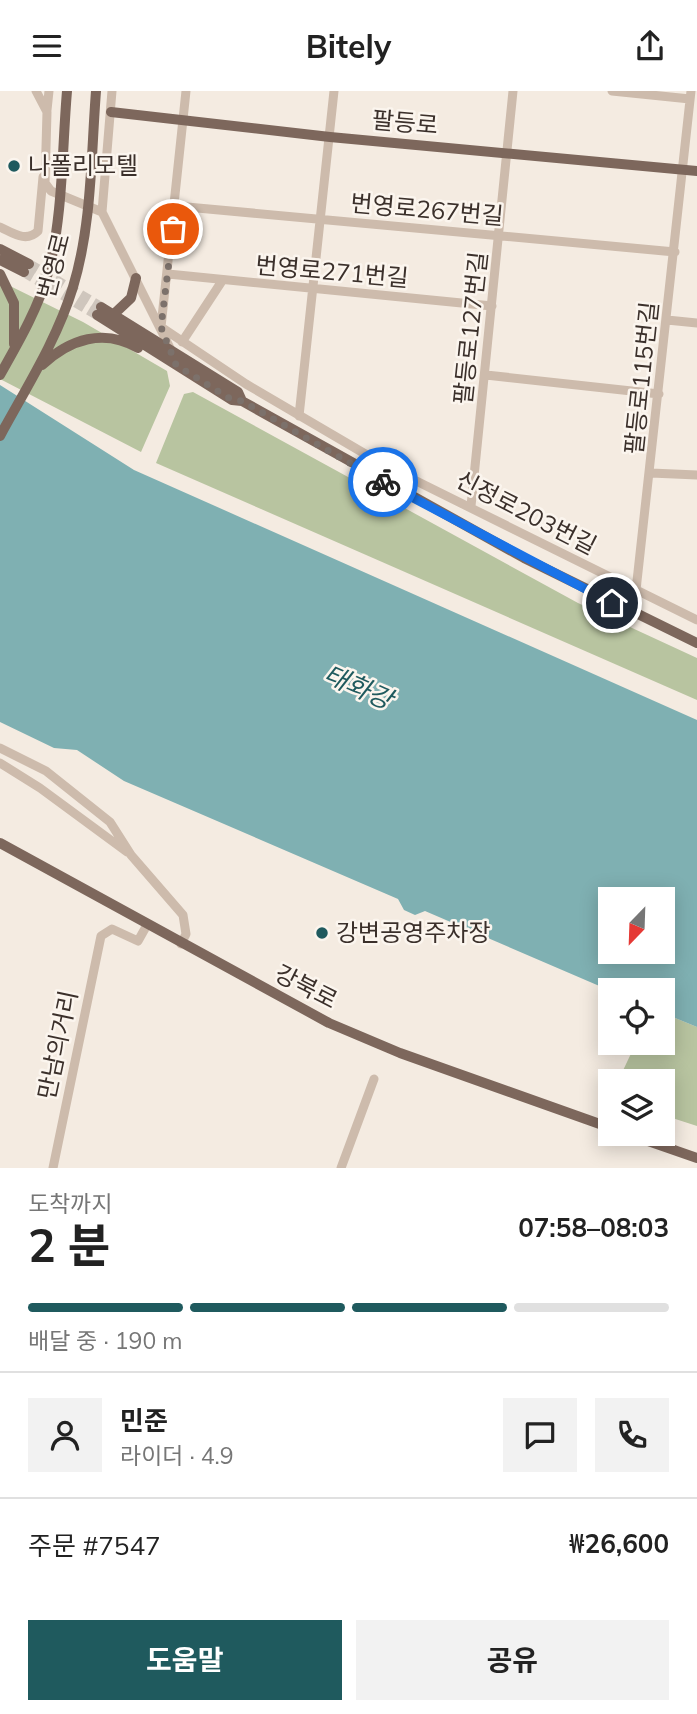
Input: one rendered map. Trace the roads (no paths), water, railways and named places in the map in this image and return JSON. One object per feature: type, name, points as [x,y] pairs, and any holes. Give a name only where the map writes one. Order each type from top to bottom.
[{"type":"main road","name":"번영로","points":[[0,375],[37,305],[52,257],[66,94]]},
{"type":"main road","name":"번영로","points":[[0,436],[69,302],[79,265],[95,95]]},
{"type":"main road","name":"팔등로","points":[[111,113],[330,137],[697,171]]},
{"type":"main road","points":[[0,249],[26,268],[0,260]]},
{"type":"main road","points":[[0,274],[10,289],[15,310],[16,333],[10,357]]},
{"type":"main road","points":[[114,314],[131,298],[136,278]]},
{"type":"main road","points":[[180,371],[99,311],[114,314],[171,349],[238,392],[242,401]]},
{"type":"main road","points":[[35,372],[54,355],[76,343],[99,336],[128,343],[232,400],[242,401],[524,558],[697,643]]},
{"type":"main road","name":"강북로","points":[[0,843],[293,1005],[365,1039],[598,1123]]},
{"type":"main road","points":[[662,1146],[697,1158]]},
{"type":"street","points":[[36,91],[47,112]]},
{"type":"street","points":[[0,227],[23,237],[29,237],[38,231],[49,91]]},
{"type":"street","points":[[112,91],[102,212],[161,327],[180,371]]},
{"type":"street","points":[[161,327],[176,206],[186,91]]},
{"type":"street","points":[[299,416],[334,91]]},
{"type":"street","name":"팔등로127번길","points":[[471,506],[513,91]]},
{"type":"street","points":[[612,91],[691,95]]},
{"type":"street","name":"팔등로115번길","points":[[636,590],[691,95]]},
{"type":"street","points":[[43,172],[51,191],[102,212]]},
{"type":"street","name":"번영로267번길","points":[[176,206],[675,252]]},
{"type":"street","name":"번영로271번길","points":[[168,274],[314,291],[492,306]]},
{"type":"street","points":[[182,342],[222,281]]},
{"type":"street","points":[[667,320],[697,323]]},
{"type":"street","name":"신정로203번길","points":[[161,327],[299,416],[384,465],[697,620]]},
{"type":"street","points":[[486,375],[659,394]]},
{"type":"street","points":[[651,473],[697,475]]},
{"type":"street","points":[[0,748],[46,771],[110,822],[131,855],[183,915],[186,934],[181,944]]},
{"type":"street","points":[[0,763],[32,782],[131,855]]},
{"type":"street","name":"만남의거리","points":[[53,1168],[104,931],[112,929],[138,941],[147,925]]},
{"type":"street","points":[[341,1168],[374,1079]]},
{"type":"water","name":"태화강","points":[[0,385],[134,470],[697,720],[697,1027],[675,1018],[675,978],[598,978],[598,985],[425,911],[415,915],[404,910],[398,899],[124,781],[77,750],[54,748],[0,722]]},
{"type":"tunnel","points":[[29,264],[101,307]]},
{"type":"tunnel","points":[[24,272],[97,315]]},
{"type":"place","name":"나폴리모텔","points":[[14,166]]},
{"type":"place","name":"강변공영주차장","points":[[322,933]]}]
